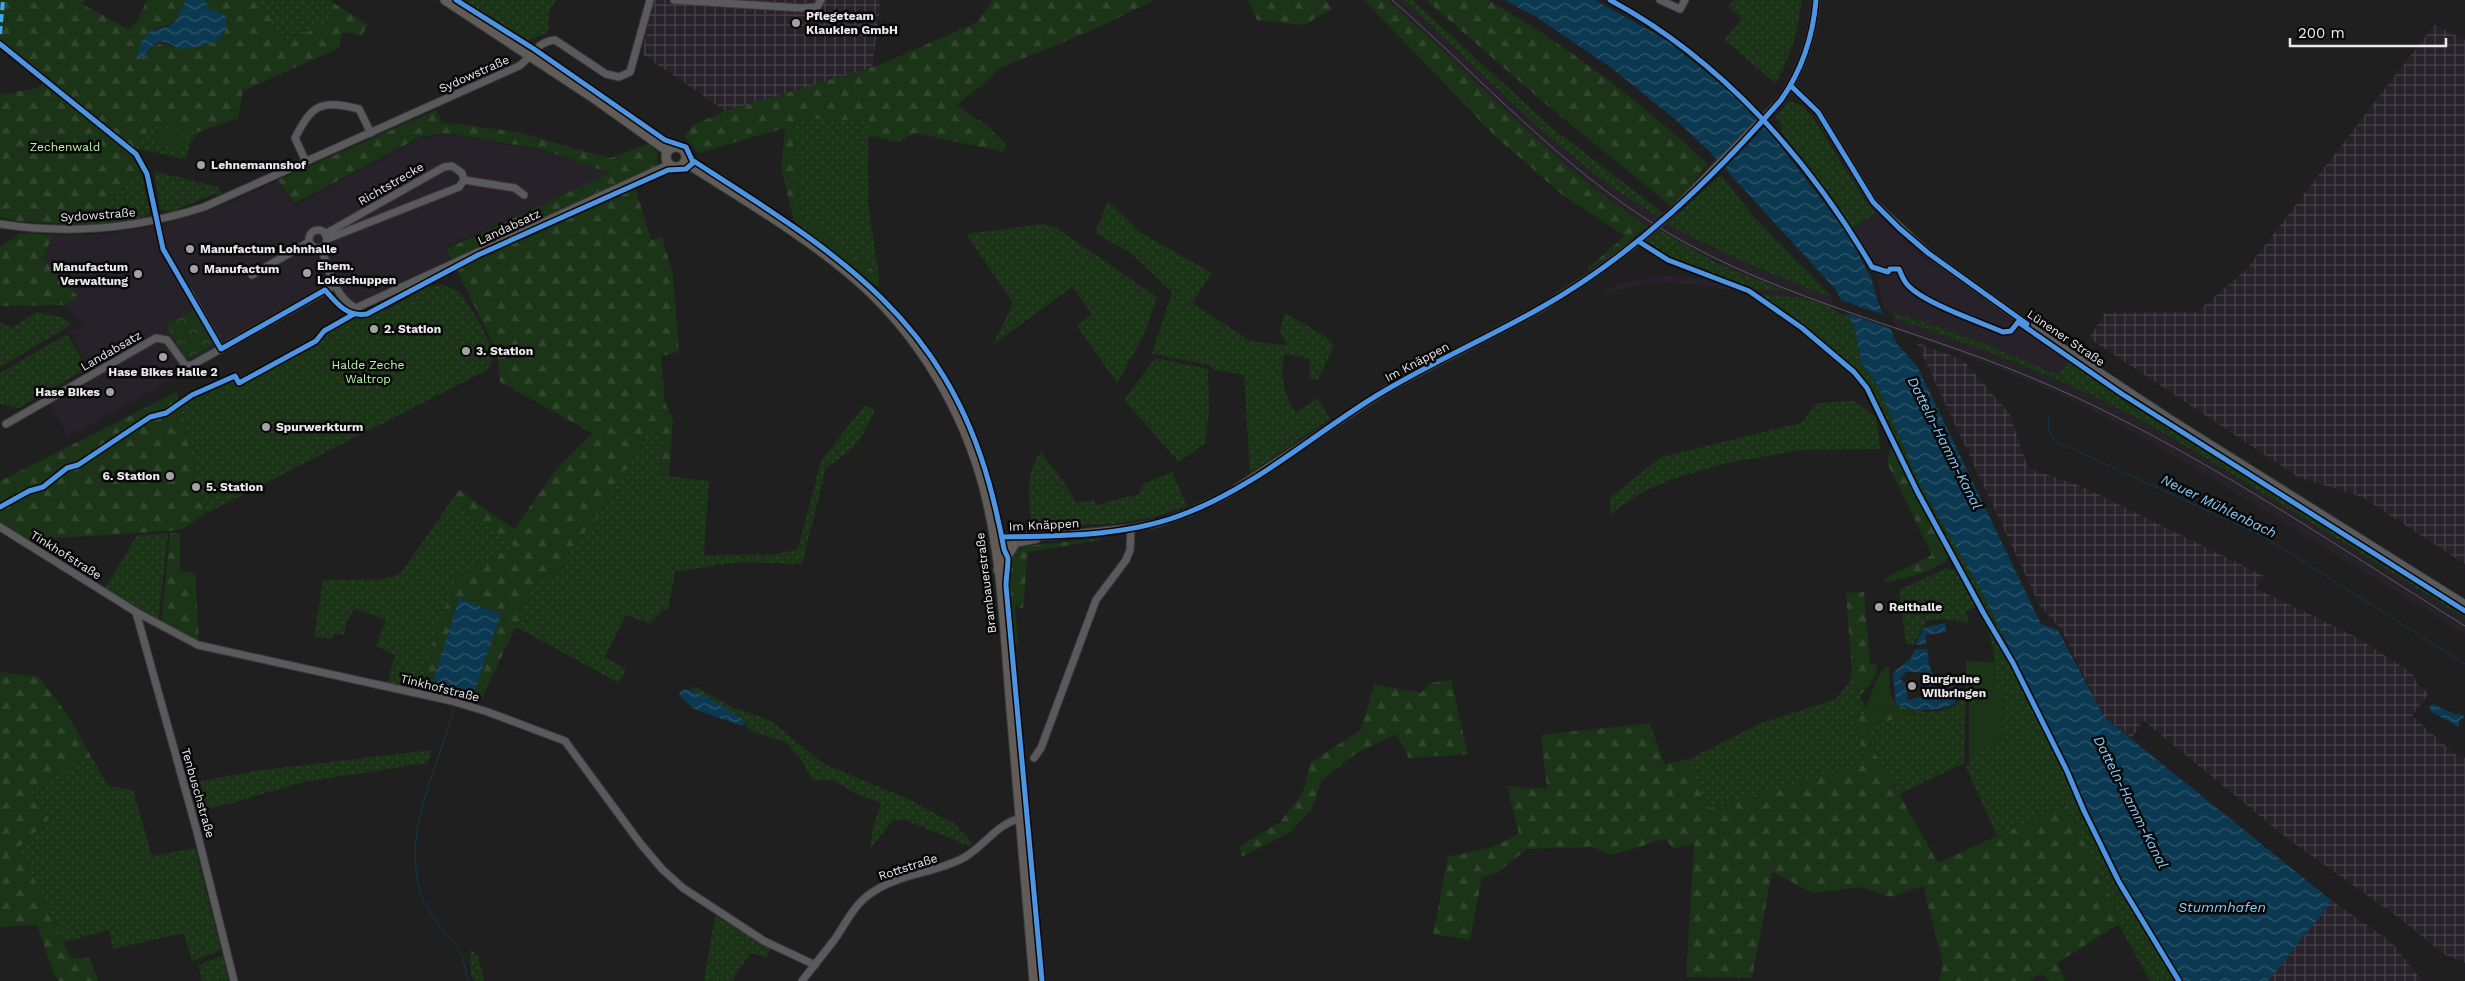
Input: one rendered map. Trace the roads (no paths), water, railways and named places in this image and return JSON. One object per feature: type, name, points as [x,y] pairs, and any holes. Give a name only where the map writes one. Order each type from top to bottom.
[{"type":"main road","points":[[444,0],[529,55],[668,151]]},
{"type":"main road","points":[[673,148],[680,148],[685,153],[685,162],[678,166],[670,164],[667,158],[668,151],[673,148]]},
{"type":"main road","name":"Brambauerstraße","points":[[685,162],[787,228],[846,271],[872,294],[901,326],[944,386],[975,457],[987,501],[998,570],[1034,981]]},
{"type":"main road","points":[[998,570],[1014,545]]},
{"type":"street","name":"Sydowstraße","points":[[0,224],[27,228],[71,230],[132,226],[204,207],[519,66],[545,41],[555,40],[606,74],[618,77],[630,72],[650,0]]},
{"type":"street","points":[[674,0],[802,8],[816,7],[821,0]]},
{"type":"street","points":[[1660,0],[1680,9],[1685,0]]},
{"type":"street","name":"Im Knäppen","points":[[994,543],[1003,537],[1052,536],[1131,528],[1189,512],[1226,495],[1389,388],[1543,307],[1591,276],[1640,240],[1670,214],[1767,116],[1791,86],[1806,51],[1816,0]]},
{"type":"street","name":"Lünener Straße","points":[[1791,86],[1818,112],[1873,202],[1928,253],[2021,320],[2169,418],[2465,604]]},
{"type":"street","points":[[306,162],[295,138],[308,114],[332,102],[359,109],[370,133]]},
{"type":"street","name":"Landabsatz","points":[[6,424],[156,338],[167,340],[186,366],[192,365],[335,285],[346,303],[356,308],[363,306],[670,164]]},
{"type":"street","name":"Richtstrecke","points":[[326,236],[444,166],[458,169],[464,180]]},
{"type":"street","name":"Richtstrecke","points":[[464,180],[515,188],[524,195]]},
{"type":"street","name":"Richtstrecke","points":[[326,236],[459,187],[464,180]]},
{"type":"street","name":"Richtstrecke","points":[[252,276],[309,242],[310,235],[313,232],[320,231],[326,236]]},
{"type":"street","points":[[326,236],[321,248],[335,285]]},
{"type":"street","points":[[309,242],[314,248],[321,248]]},
{"type":"street","points":[[188,291],[221,349]]},
{"type":"street","name":"Tinkhofstraße","points":[[0,527],[136,612],[198,645],[452,700],[506,718],[565,742],[640,842],[662,869],[683,888],[764,941],[815,965]]},
{"type":"street","points":[[1034,758],[1041,748],[1096,600],[1126,560],[1132,544],[1131,528]]},
{"type":"street","points":[[994,543],[1004,546],[1014,545],[1052,536]]},
{"type":"street","name":"Tenbuschstraße","points":[[136,612],[196,828],[234,981]]},
{"type":"street","name":"Rottstraße","points":[[802,981],[860,900],[877,888],[942,868],[966,857],[984,844],[1002,826],[1021,818]]},
{"type":"water","points":[[186,0],[205,0],[211,9],[226,16],[224,33],[212,42],[196,47],[179,49],[168,43],[160,42],[140,59],[136,60],[141,43],[149,32],[168,26],[175,21]]},
{"type":"water","points":[[1505,0],[1595,0],[1666,40],[1739,99],[1769,131],[1847,233],[1871,278],[1878,302],[1897,344],[1917,366],[2041,624],[2058,630],[2104,717],[2332,901],[2268,981],[2182,981],[2136,908],[1982,592],[1920,484],[1877,384],[1862,364],[1854,326],[1836,290],[1709,151],[1676,120],[1613,69],[1538,18]]},
{"type":"water","points":[[459,598],[501,614],[474,692],[433,682]]},
{"type":"water","points":[[1945,623],[1946,632],[1926,635],[1926,644],[1915,645],[1924,628]]},
{"type":"water","points":[[1915,649],[1927,649],[1929,665],[1934,679],[1926,680],[1921,672],[1906,672],[1900,679],[1905,683],[1908,700],[1924,696],[1927,692],[1927,685],[1935,683],[1936,688],[1941,689],[1951,678],[1955,679],[1953,686],[1961,690],[1954,704],[1947,707],[1925,710],[1896,705],[1893,673],[1911,658]]},
{"type":"water","points":[[683,689],[690,690],[714,701],[744,720],[746,724],[741,726],[694,709],[679,695]]},
{"type":"water","points":[[2433,704],[2455,714],[2463,715],[2464,718],[2459,720],[2459,727],[2430,711],[2429,708]]},
{"type":"waterway","name":"Neuer Mühlenbach","points":[[2049,418],[2048,429],[2055,441],[2263,536],[2465,664]]},
{"type":"waterway","points":[[455,699],[458,688]]},
{"type":"waterway","points":[[454,706],[419,820],[416,843],[416,867],[420,891],[427,909],[460,952],[469,981]]},
{"type":"railway","points":[[1392,0],[1556,151],[1627,206],[1665,231],[1711,256],[1758,278],[2003,366],[2105,411],[2211,468],[2465,626]]},
{"type":"place","name":"Pflegeteam Klaukien GmbH","points":[[796,23]]},
{"type":"place","name":"Lehnemannshof","points":[[201,165]]},
{"type":"place","name":"Manufactum Lohnhalle","points":[[190,249]]},
{"type":"place","name":"Manufactum","points":[[194,269]]},
{"type":"place","name":"Ehem. Lokschuppen","points":[[307,273]]},
{"type":"place","name":"Manufactum Verwaltung","points":[[138,274]]},
{"type":"place","name":"2. Station","points":[[374,329]]},
{"type":"place","name":"3. Station","points":[[466,351]]},
{"type":"place","name":"Hase Bikes Halle 2","points":[[163,357]]},
{"type":"place","name":"Hase Bikes","points":[[110,392]]},
{"type":"place","name":"Spurwerkturm","points":[[266,427]]},
{"type":"place","name":"6. Station","points":[[170,476]]},
{"type":"place","name":"5. Station","points":[[196,487]]},
{"type":"place","name":"Reithalle","points":[[1879,607]]},
{"type":"place","name":"Burgruine Wilbringen","points":[[1912,686]]},
{"type":"park label","name":"Zechenwald","points":[[65,147]]},
{"type":"park label","name":"Halde Zeche Waltrop","points":[[368,372]]},
{"type":"water label","name":"Datteln-Hamm-Kanal","points":[[1945,443]]},
{"type":"water label","name":"Datteln-Hamm-Kanal","points":[[2131,802]]},
{"type":"water label","name":"Stummhafen","points":[[2222,907]]}]
